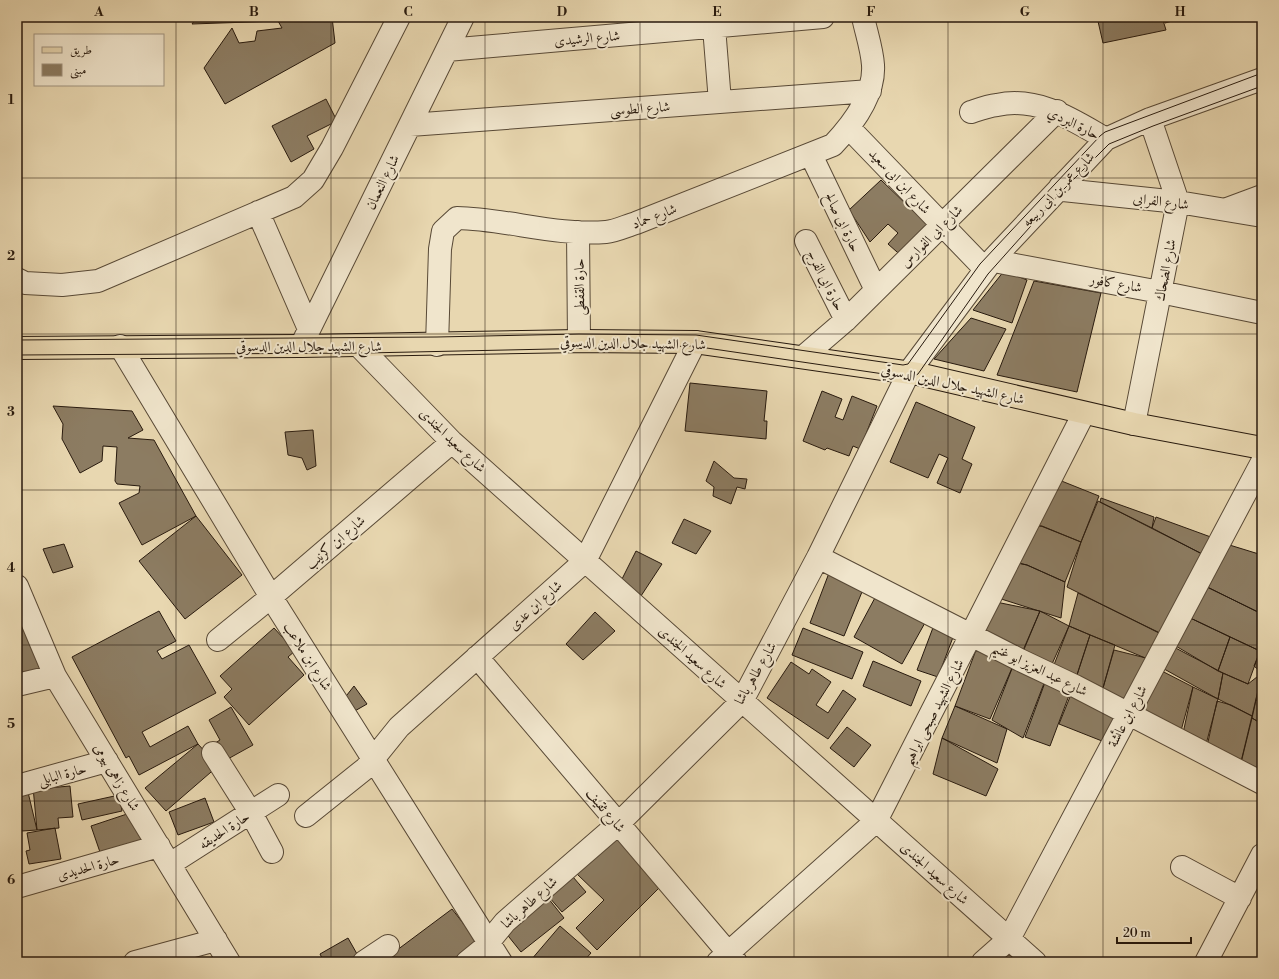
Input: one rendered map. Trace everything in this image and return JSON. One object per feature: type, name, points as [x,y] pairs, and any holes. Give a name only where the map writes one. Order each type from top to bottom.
[{"type":"main road","name":"شارع الشهيد جلال الدين الدسوقي","points":[[17,348],[120,346],[305,337],[358,345],[579,341],[695,342],[909,372],[1134,424],[1262,448]]},
{"type":"street","points":[[17,279],[25,283],[62,285],[98,281],[294,197],[313,180],[332,148],[399,17]]},
{"type":"street","name":"شارع النعمان","points":[[305,337],[463,17]]},
{"type":"street","name":"شارع الرشيدى","points":[[447,50],[823,17]]},
{"type":"street","name":"شارع حماد","points":[[437,344],[440,249],[443,230],[457,218],[476,218],[578,232],[608,232],[636,223],[833,145],[849,128],[870,91],[874,66],[863,17]]},
{"type":"street","points":[[714,27],[720,102]]},
{"type":"street","name":"شارع عمر بن ابى ربيعه","points":[[909,372],[989,263],[1106,139],[1150,119],[1262,79]]},
{"type":"street","name":"شارع الطوسى","points":[[410,125],[870,91]]},
{"type":"street","name":"حارة البردي","points":[[971,112],[999,104],[1028,104],[1057,111],[1106,139]]},
{"type":"street","name":"شارع ابى الفوارس","points":[[802,357],[846,320],[1057,111]]},
{"type":"street","name":"شارع الضحاك","points":[[1134,424],[1178,202],[1150,119]]},
{"type":"street","name":"شارع ابن ابى سعيد","points":[[849,128],[942,225],[989,263]]},
{"type":"street","name":"حارة ابى صالح","points":[[811,155],[876,290]]},
{"type":"street","name":"شارع الفرابى","points":[[1060,187],[1063,190],[1178,202],[1262,216]]},
{"type":"street","points":[[1224,210],[1262,196]]},
{"type":"street","points":[[258,212],[305,337]]},
{"type":"street","name":"حارة القفطى","points":[[578,232],[579,341]]},
{"type":"street","name":"حارة ابى الفرج","points":[[806,241],[846,320]]},
{"type":"street","name":"شارع كافور","points":[[989,263],[999,262],[1262,313]]},
{"type":"street","name":"شارع ابن عدى","points":[[306,816],[357,777],[399,727],[585,561],[695,342]]},
{"type":"street","name":"شارع سعيد الجندى","points":[[358,345],[452,442],[1035,962]]},
{"type":"street","name":"شارع ابن ملاعب","points":[[120,346],[271,597],[502,962]]},
{"type":"street","name":"شارع طاهر باشا","points":[[468,962],[476,956],[505,922],[618,824],[742,701],[818,557],[909,372]]},
{"type":"street","name":"شارع الشهيد صبحى ابراهيم","points":[[727,959],[876,821],[1084,413]]},
{"type":"street","name":"شارع ابن كرنيب","points":[[218,640],[271,597],[452,442]]},
{"type":"street","name":"شارع ابن عائشة","points":[[983,962],[1009,939],[1262,462]]},
{"type":"street","name":"شارع عبد العزيز ابو غنيم","points":[[818,557],[1262,783]]},
{"type":"street","name":"شارع زاهى بيومى","points":[[17,586],[55,676],[229,962]]},
{"type":"street","name":"شارع ثقيف","points":[[477,657],[618,824],[727,959]]},
{"type":"street","points":[[17,685],[55,676]]},
{"type":"street","points":[[213,753],[251,813],[272,852]]},
{"type":"street","name":"حارة البابلى","points":[[17,786],[107,761]]},
{"type":"street","name":"حارة الحديقه","points":[[164,855],[251,813],[278,795]]},
{"type":"street","name":"حارة الحديدى","points":[[17,887],[164,855]]},
{"type":"street","points":[[1206,962],[1262,855]]},
{"type":"street","points":[[1182,867],[1240,898]]},
{"type":"street","points":[[142,961],[216,940]]},
{"type":"street","points":[[364,962],[388,946]]},
{"type":"building","points":[[197,17],[332,17],[335,43],[225,104],[204,68],[232,28],[239,43],[255,41],[257,31],[282,28],[278,21],[192,24]]},
{"type":"building","points":[[1097,17],[1162,17],[1166,30],[1103,43]]},
{"type":"building","points":[[1163,17],[1187,17],[1165,23]]},
{"type":"building","points":[[326,99],[337,121],[307,136],[314,149],[291,162],[272,126]]},
{"type":"building","points":[[881,180],[932,229],[905,259],[888,244],[898,233],[888,224],[870,242],[849,210]]},
{"type":"building","points":[[1004,271],[1027,280],[1012,323],[973,310]]},
{"type":"building","points":[[1034,281],[1101,293],[1077,392],[997,375]]},
{"type":"building","points":[[971,318],[1006,329],[984,371],[934,359]]},
{"type":"building","points":[[690,383],[767,391],[764,421],[767,421],[766,439],[685,431]]},
{"type":"building","points":[[822,391],[842,399],[835,417],[843,420],[852,396],[877,406],[860,449],[853,446],[849,456],[827,448],[825,450],[803,441]]},
{"type":"building","points":[[916,402],[975,427],[962,459],[972,464],[960,493],[937,483],[948,458],[939,454],[928,478],[890,462]]},
{"type":"building","points":[[53,406],[132,411],[143,430],[128,438],[154,440],[196,516],[142,545],[119,503],[139,493],[140,486],[117,484],[115,481],[117,447],[103,446],[102,461],[80,473],[62,439],[63,424]]},
{"type":"building","points":[[313,430],[316,466],[307,470],[302,458],[288,455],[285,432]]},
{"type":"building","points":[[714,461],[734,478],[747,479],[745,489],[737,487],[731,504],[713,496],[714,487],[706,481]]},
{"type":"building","points":[[1054,478],[1099,496],[1081,542],[1036,524]]},
{"type":"building","points":[[1101,498],[1154,517],[1152,528],[1100,502]]},
{"type":"building","points":[[1098,501],[1208,557],[1165,636],[1067,587],[1081,542]]},
{"type":"building","points":[[196,516],[242,575],[185,619],[139,561]]},
{"type":"building","points":[[1156,517],[1219,540],[1208,557],[1152,528]]},
{"type":"building","points":[[684,519],[711,531],[696,554],[672,543]]},
{"type":"building","points":[[1042,526],[1081,542],[1065,582],[1027,565],[1018,563],[1030,528]]},
{"type":"building","points":[[1223,543],[1262,555],[1262,614],[1201,584]]},
{"type":"building","points":[[64,544],[73,567],[53,573],[43,549]]},
{"type":"building","points":[[636,551],[662,564],[639,599],[620,583]]},
{"type":"building","points":[[1018,563],[1027,565],[1065,582],[1061,618],[995,597]]},
{"type":"building","points":[[829,573],[864,587],[844,636],[810,623]]},
{"type":"building","points":[[1201,584],[1262,614],[1262,646],[1260,651],[1184,615]]},
{"type":"building","points":[[1078,593],[1162,634],[1150,660],[1069,626]]},
{"type":"building","points":[[877,594],[926,621],[902,664],[854,637]]},
{"type":"building","points":[[996,602],[1040,611],[1021,655],[983,635]]},
{"type":"building","points":[[17,606],[45,671],[17,677]]},
{"type":"building","points":[[159,611],[176,641],[157,651],[162,659],[189,645],[216,693],[142,732],[150,747],[188,726],[198,744],[139,775],[129,756],[126,758],[72,657]]},
{"type":"building","points":[[1040,611],[1069,626],[1048,673],[1020,659]]},
{"type":"building","points":[[595,612],[615,631],[583,660],[566,644]]},
{"type":"building","points":[[1184,615],[1230,637],[1218,671],[1169,642]]},
{"type":"building","points":[[934,625],[955,632],[938,677],[917,670]]},
{"type":"building","points":[[1069,626],[1090,635],[1075,681],[1052,670]]},
{"type":"building","points":[[274,628],[295,651],[288,657],[304,675],[249,725],[224,697],[232,689],[220,676]]},
{"type":"building","points":[[803,628],[863,652],[852,679],[792,655]]},
{"type":"building","points":[[1090,635],[1115,645],[1101,695],[1075,681]]},
{"type":"building","points":[[1230,637],[1260,651],[1248,684],[1218,671]]},
{"type":"building","points":[[979,642],[1015,661],[990,719],[955,706]]},
{"type":"building","points":[[1168,644],[1223,673],[1218,699],[1157,665]]},
{"type":"building","points":[[1262,646],[1262,673],[1254,666]]},
{"type":"building","points":[[1114,650],[1146,658],[1126,711],[1101,695]]},
{"type":"building","points":[[873,661],[921,681],[911,706],[863,686]]},
{"type":"building","points":[[1015,661],[1048,673],[1023,738],[992,720]]},
{"type":"building","points":[[791,662],[809,674],[812,669],[831,682],[816,705],[828,713],[843,690],[856,699],[828,739],[767,698]]},
{"type":"building","points":[[1156,668],[1193,687],[1179,738],[1132,712]]},
{"type":"building","points":[[1223,673],[1248,684],[1262,673],[1252,716],[1218,699]]},
{"type":"building","points":[[1262,675],[1262,702],[1256,700]]},
{"type":"building","points":[[1047,677],[1071,690],[1050,746],[1025,737]]},
{"type":"building","points":[[354,686],[367,704],[353,712],[343,700]]},
{"type":"building","points":[[1074,687],[1125,712],[1107,743],[1059,724]]},
{"type":"building","points":[[1193,687],[1218,699],[1204,752],[1182,738]]},
{"type":"building","points":[[1256,700],[1262,702],[1262,724],[1252,718]]},
{"type":"building","points":[[1217,701],[1231,705],[1252,716],[1239,770],[1206,751]]},
{"type":"building","points":[[955,706],[1007,729],[997,763],[942,738]]},
{"type":"building","points":[[231,707],[253,745],[226,760],[212,745],[220,740],[209,720]]},
{"type":"building","points":[[1252,718],[1262,724],[1262,779],[1240,767]]},
{"type":"building","points":[[847,727],[871,745],[854,767],[830,748]]},
{"type":"building","points":[[942,738],[998,769],[986,796],[933,774]]},
{"type":"building","points":[[198,744],[218,766],[166,811],[145,788]]},
{"type":"building","points":[[70,786],[73,817],[58,818],[59,828],[37,830],[33,787],[48,788]]},
{"type":"building","points":[[27,788],[37,830],[22,831],[17,811],[17,790]]},
{"type":"building","points":[[119,795],[122,811],[82,820],[78,804]]},
{"type":"building","points":[[205,798],[214,822],[178,835],[169,812]]},
{"type":"building","points":[[136,811],[147,843],[102,858],[91,826]]},
{"type":"building","points":[[55,828],[61,859],[29,864],[26,851],[30,850],[27,833]]},
{"type":"building","points":[[616,835],[664,883],[597,950],[576,928],[604,900],[577,874]]},
{"type":"building","points":[[573,877],[586,892],[562,912],[549,897]]},
{"type":"building","points":[[548,898],[564,918],[521,952],[505,932]]},
{"type":"building","points":[[452,909],[480,945],[457,962],[381,962]]},
{"type":"building","points":[[560,926],[591,953],[583,962],[568,962],[566,960],[564,962],[533,962],[531,960]]},
{"type":"building","points":[[348,938],[361,961],[324,962],[320,954]]},
{"type":"tram line","points":[[17,340],[437,337],[579,334],[696,335],[903,365],[908,364],[980,264],[1100,136],[1105,132],[1262,73]]},
{"type":"tram line","points":[[17,355],[366,353],[693,346],[911,378],[918,374],[988,274],[1063,190],[1109,144],[1153,126],[1262,86]]}]
